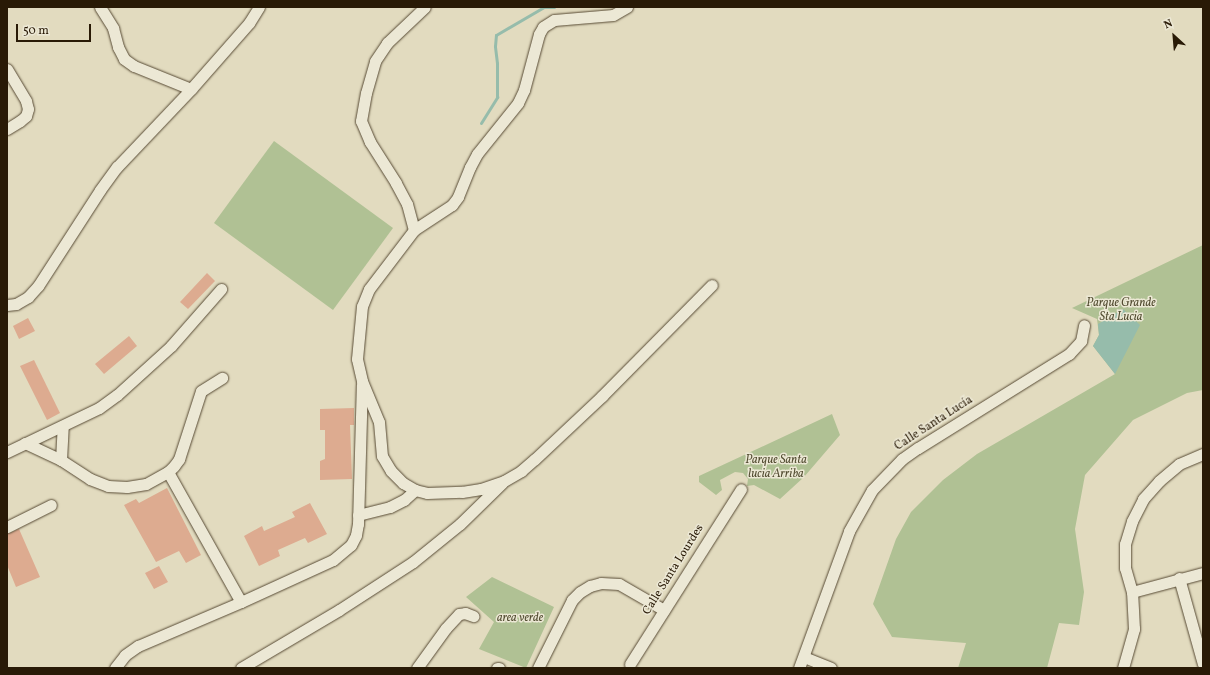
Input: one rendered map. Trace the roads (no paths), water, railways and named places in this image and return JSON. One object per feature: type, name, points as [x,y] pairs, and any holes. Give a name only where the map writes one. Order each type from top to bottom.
[{"type":"street","points":[[100,7],[113,28],[118,47],[124,59],[134,66],[191,88]]},
{"type":"street","points":[[7,305],[16,304],[28,297],[38,286],[100,190],[117,167],[249,23],[259,7]]},
{"type":"street","points":[[414,230],[404,199],[396,183],[367,137],[361,121],[366,93],[375,61],[387,43],[425,7]]},
{"type":"street","points":[[504,481],[481,489],[462,492],[427,493],[415,490],[391,471],[382,456],[379,422],[362,381],[357,359],[362,306],[369,289],[414,230],[452,205],[458,197],[477,154],[518,103],[524,90],[539,34],[543,27],[554,20],[613,15],[627,7]]},
{"type":"street","points":[[7,69],[26,101],[28,109],[26,116],[7,129]]},
{"type":"street","points":[[241,668],[346,606],[413,562],[460,524],[504,481],[530,463],[596,402],[712,284]]},
{"type":"street","points":[[7,452],[99,408],[137,378],[171,346],[221,289]]},
{"type":"street","name":"Calle Santa Lucía","points":[[799,668],[849,531],[872,490],[902,459],[1068,354],[1081,341],[1084,325]]},
{"type":"street","points":[[25,443],[61,460],[90,479],[108,486],[127,487],[146,484],[168,472],[178,459],[201,391],[222,378]]},
{"type":"street","points":[[115,668],[125,656],[138,646],[241,602],[333,560],[351,545],[356,535],[358,515],[362,381]]},
{"type":"street","points":[[61,460],[62,426]]},
{"type":"street","points":[[1123,668],[1134,629],[1132,592],[1125,568],[1125,544],[1132,521],[1143,499],[1159,481],[1179,464],[1203,454]]},
{"type":"street","points":[[168,472],[241,602]]},
{"type":"street","name":"Calle Santa Lourdes","points":[[630,664],[741,489]]},
{"type":"street","points":[[358,515],[390,506],[404,500],[415,490]]},
{"type":"street","points":[[7,527],[51,505]]},
{"type":"street","points":[[1132,592],[1179,578],[1203,573]]},
{"type":"street","points":[[1179,578],[1203,664]]},
{"type":"street","points":[[538,668],[572,600],[580,592],[590,586],[601,583],[619,584],[664,610]]},
{"type":"street","points":[[417,668],[446,628],[459,614],[464,613],[473,616]]},
{"type":"street","points":[[804,657],[831,668]]},
{"type":"waterway","points":[[481,123],[497,97],[496,35],[544,7],[554,7]]},
{"type":"park label","name":"Parque Grande Sta Lucia","points":[[1121,311]]},
{"type":"park label","name":"Parque Santa lucia Arriba","points":[[776,468]]},
{"type":"park label","name":"area verde","points":[[520,619]]}]
